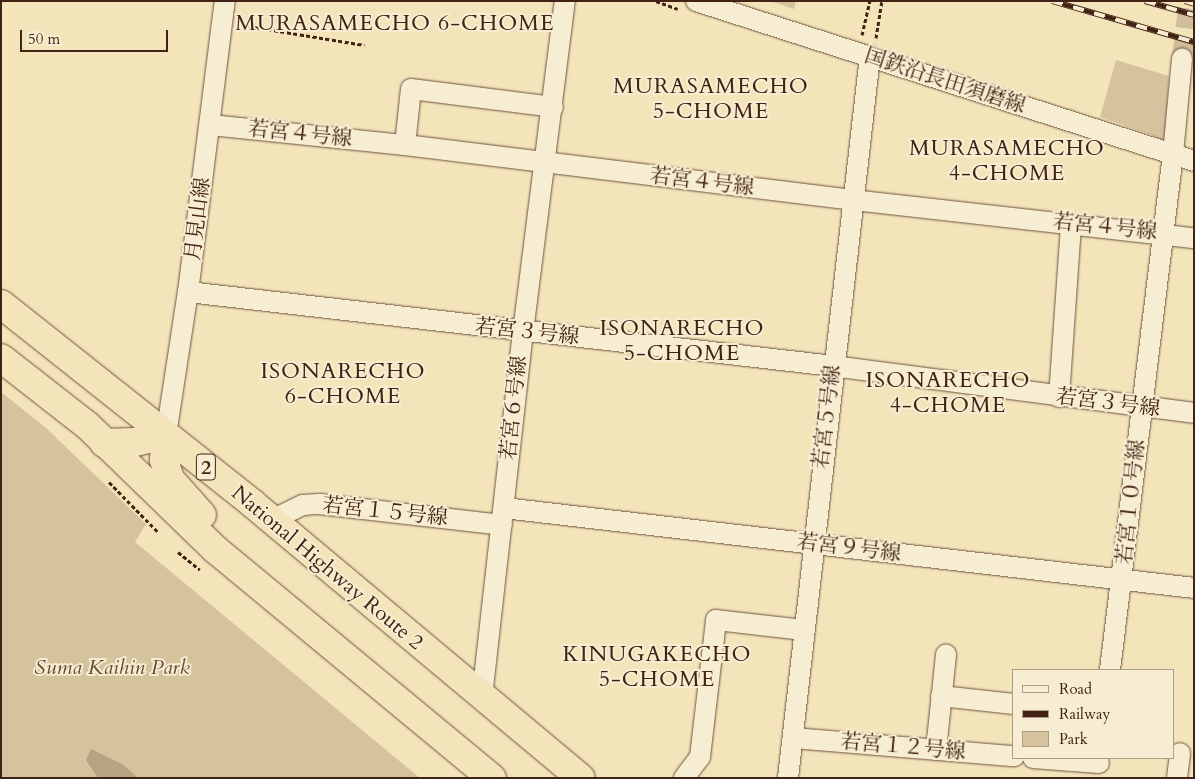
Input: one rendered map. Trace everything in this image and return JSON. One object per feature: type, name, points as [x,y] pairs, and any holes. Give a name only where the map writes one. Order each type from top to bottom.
[{"type":"highway","name":"National Highway Route 2","points":[[1,304],[272,520],[581,778]]},
{"type":"highway","name":"2","points":[[1,358],[88,426],[216,550],[492,778]]},
{"type":"highway","points":[[104,443],[134,442],[166,435]]},
{"type":"highway","name":"2","points":[[166,435],[164,460],[170,479],[196,509],[226,539],[334,626],[366,658],[391,694]]},
{"type":"street","name":"月見山線","points":[[166,435],[188,292],[224,1]]},
{"type":"street","name":"若宮６号線","points":[[482,697],[523,332],[565,1]]},
{"type":"street","name":"国鉄沿長田須磨線","points":[[696,1],[868,49],[1194,161]]},
{"type":"street","name":"若宮５号線","points":[[788,778],[812,543],[854,200],[868,49]]},
{"type":"street","name":"若宮１０号線","points":[[1110,669],[1123,580],[1141,408],[1173,154],[1182,58]]},
{"type":"street","points":[[405,145],[411,89],[553,107]]},
{"type":"street","name":"若宮４号線","points":[[210,125],[405,145],[545,164],[1194,238]]},
{"type":"street","points":[[1059,397],[1071,224]]},
{"type":"street","name":"若宮３号線","points":[[188,292],[523,332],[833,366],[1141,408],[1194,413]]},
{"type":"street","name":"若宮１５号線","points":[[272,520],[303,505],[319,504],[503,516]]},
{"type":"street","name":"若宮９号線","points":[[503,516],[812,543],[1194,588]]},
{"type":"street","points":[[684,778],[700,757],[716,620],[804,630]]},
{"type":"street","points":[[936,750],[946,655]]},
{"type":"street","points":[[941,696],[1012,704]]},
{"type":"street","name":"若宮１２号線","points":[[793,738],[1012,756]]},
{"type":"street","points":[[1177,778],[1183,753]]},
{"type":"street","points":[[1041,759],[1098,766]]},
{"type":"path","points":[[868,49],[857,39],[863,34],[870,1]]},
{"type":"path","points":[[876,35],[882,1]]},
{"type":"path","points":[[241,25],[364,45]]},
{"type":"path","points":[[105,478],[157,531]]},
{"type":"path","points":[[178,552],[200,570]]},
{"type":"green space","points":[[770,1],[796,1],[794,9]]},
{"type":"green space","points":[[1116,60],[1169,76],[1165,140],[1100,117]]},
{"type":"green space","name":"Suma Kaihin Park","points":[[1,392],[45,427],[146,524],[135,542],[420,778],[1,778]]},
{"type":"shaded area","points":[[91,749],[122,764],[138,778],[98,778],[86,760]]},
{"type":"tunnel","points":[[1182,58],[1189,1]]},
{"type":"railway","points":[[1052,1],[1194,42]]},
{"type":"railway","points":[[1145,1],[1194,15]]},
{"type":"railway","points":[[1185,1],[1194,4]]},
{"type":"district","name":"MURASAMECHO 6-CHOME","points":[[395,24]]},
{"type":"district","name":"MURASAMECHO 5-CHOME","points":[[711,98]]},
{"type":"district","name":"MURASAMECHO 4-CHOME","points":[[1007,160]]},
{"type":"district","name":"ISONARECHO 5-CHOME","points":[[682,340]]},
{"type":"district","name":"ISONARECHO 6-CHOME","points":[[343,384]]},
{"type":"district","name":"ISONARECHO 4-CHOME","points":[[948,392]]},
{"type":"district","name":"KINUGAKECHO 5-CHOME","points":[[657,666]]}]
